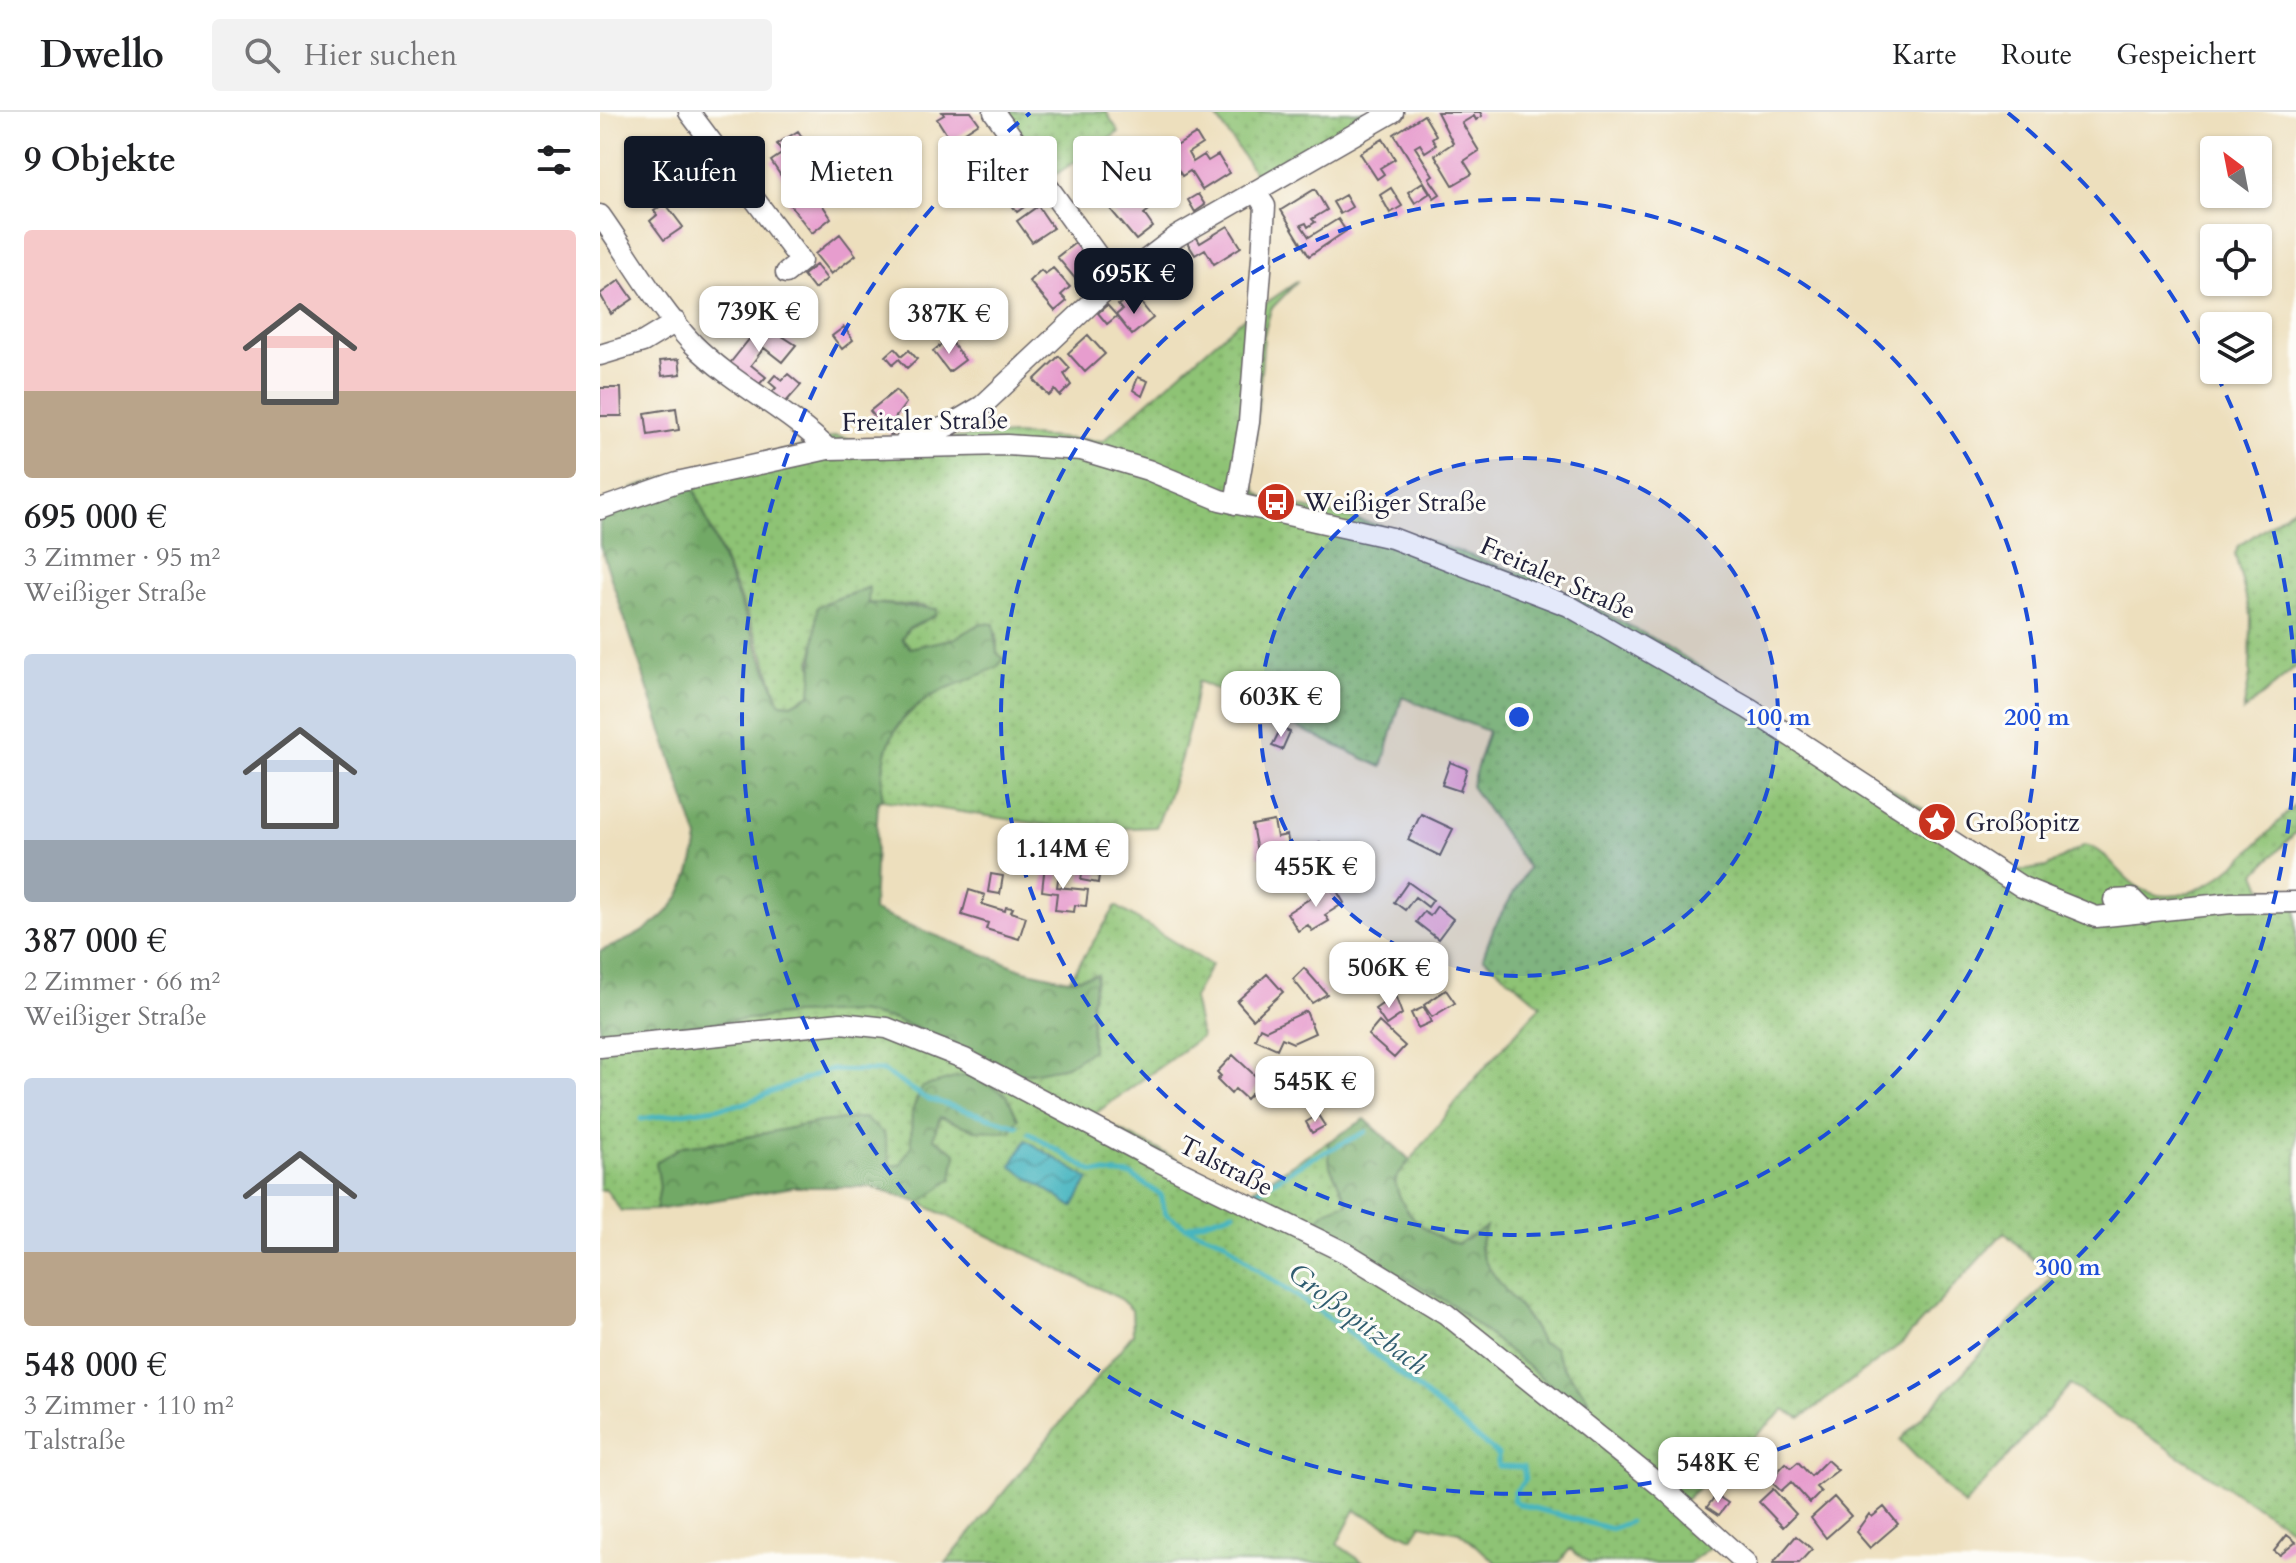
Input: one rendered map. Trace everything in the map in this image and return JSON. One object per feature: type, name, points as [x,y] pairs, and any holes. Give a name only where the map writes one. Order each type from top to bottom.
[{"type":"street","points":[[689,112],[801,261],[786,273]]},
{"type":"street","points":[[994,112],[1116,281]]},
{"type":"street","points":[[906,448],[906,441],[950,425],[982,406],[1011,375],[1116,281],[1176,237],[1393,112]]},
{"type":"street","points":[[1235,504],[1249,422],[1262,258],[1265,206],[1255,191]]},
{"type":"street","name":"Freitaler Straße","points":[[600,215],[694,344],[733,378],[828,449],[1007,445],[1081,450],[1148,470],[1235,504],[1392,538],[1569,606],[1749,709],[2022,887],[2096,917],[2231,903],[2296,902]]},
{"type":"street","points":[[600,355],[643,342],[676,322]]},
{"type":"street","points":[[600,509],[677,482],[828,449]]},
{"type":"street","points":[[2114,900],[2132,899],[2146,913]]},
{"type":"street","name":"Talstraße","points":[[600,1047],[841,1023],[887,1028],[965,1059],[1156,1160],[1346,1253],[1446,1314],[1662,1487],[1746,1563]]},
{"type":"green space","points":[[1006,112],[1106,112],[1119,132],[1113,136],[1073,136],[1073,163],[1057,174],[1057,136],[1023,136]]},
{"type":"green space","points":[[1213,112],[1377,112],[1260,181]]},
{"type":"green space","points":[[1298,281],[1271,309],[1264,335],[1252,481],[1257,492],[1266,499],[1391,528],[1544,581],[1654,639],[1753,699],[2020,871],[2046,867],[2085,845],[2107,857],[2138,887],[2160,895],[2183,894],[2225,873],[2296,804],[2296,832],[2256,873],[2262,888],[2296,892],[2296,1532],[2070,1385],[1964,1506],[1956,1498],[1900,1440],[2052,1278],[2004,1232],[1902,1343],[1801,1418],[1784,1410],[1674,1510],[1712,1546],[1689,1563],[1589,1563],[1570,1549],[1559,1563],[1497,1563],[1459,1532],[1421,1524],[1412,1538],[1355,1510],[1337,1544],[1364,1563],[946,1563],[1133,1334],[1132,1310],[1119,1298],[920,1203],[952,1178],[933,1138],[940,1116],[975,1130],[1018,1119],[912,1111],[911,1146],[900,1165],[890,1166],[884,1134],[863,1118],[820,1122],[727,1141],[683,1146],[656,1162],[660,1186],[656,1210],[621,1211],[606,1190],[600,1190],[600,1036],[793,1014],[858,1012],[895,1020],[994,1065],[1092,1050],[1091,1003],[1097,975],[1069,980],[1116,906],[1211,965],[1193,998],[1201,1037],[1092,1116],[1245,1194],[1328,1142],[1330,1166],[1348,1203],[1313,1225],[1451,1304],[1568,1399],[1589,1401],[1561,1364],[1554,1347],[1541,1343],[1529,1320],[1489,1270],[1481,1251],[1485,1228],[1458,1244],[1435,1235],[1408,1213],[1395,1180],[1472,1082],[1541,1005],[1483,957],[1494,927],[1528,868],[1471,786],[1488,731],[1402,697],[1382,767],[1198,681],[1182,755],[1156,827],[1079,830],[882,800],[884,762],[894,732],[915,708],[931,697],[1004,659],[997,653],[997,634],[981,623],[955,638],[910,648],[902,639],[908,628],[922,621],[926,606],[868,603],[868,588],[826,602],[811,661],[814,678],[811,694],[792,704],[780,703],[763,653],[692,484],[631,489],[709,464],[791,450],[836,436],[859,441],[1015,435],[1103,441],[1237,323]]},
{"type":"green space","points":[[692,483],[780,703],[792,704],[811,694],[817,607],[829,601],[869,587],[868,603],[937,609],[936,615],[908,629],[902,639],[910,648],[955,638],[981,623],[994,624],[997,653],[1004,659],[998,666],[933,695],[905,717],[895,730],[884,761],[882,800],[878,801],[873,911],[1024,970],[1069,980],[1097,974],[1091,1003],[1092,1050],[1067,1066],[1015,1076],[936,1036],[895,1020],[858,1012],[793,1014],[600,1036],[600,951],[640,933],[668,911],[687,881],[698,839],[600,545],[600,516]]},
{"type":"green space","points":[[2296,506],[2296,667],[2243,712],[2250,675],[2251,617],[2235,554],[2239,546]]},
{"type":"green space","points":[[969,1074],[1007,1095],[1018,1119],[1010,1132],[975,1130],[940,1117],[933,1138],[956,1153],[952,1179],[920,1203],[872,1187],[793,1187],[656,1210],[660,1186],[656,1162],[683,1146],[727,1141],[820,1122],[864,1118],[884,1134],[890,1165],[900,1165],[911,1146],[912,1111],[922,1087]]},
{"type":"green space","points":[[1365,1119],[1410,1160],[1395,1180],[1402,1202],[1416,1221],[1435,1235],[1458,1244],[1486,1227],[1480,1246],[1488,1266],[1536,1331],[1541,1343],[1554,1347],[1565,1369],[1590,1401],[1568,1399],[1451,1304],[1312,1225],[1327,1210],[1348,1203],[1330,1166],[1328,1142]]},
{"type":"water","points":[[1026,1140],[1089,1179],[1073,1207],[1011,1166]]},
{"type":"building","points":[[942,112],[971,112],[979,123],[959,136],[948,136],[937,119],[944,115]]},
{"type":"building","points":[[1437,112],[1480,112],[1482,116],[1476,120],[1474,116],[1462,123],[1479,151],[1464,161],[1472,174],[1453,185],[1435,155],[1453,143]]},
{"type":"building","points":[[1424,115],[1436,135],[1432,138],[1436,145],[1425,152],[1420,144],[1415,147],[1433,175],[1429,178],[1440,194],[1434,198],[1394,134]]},
{"type":"building","points":[[1196,134],[1202,144],[1188,153],[1193,162],[1204,155],[1208,161],[1218,155],[1229,173],[1202,190],[1190,171],[1181,174],[1181,143]]},
{"type":"building","points":[[1383,139],[1395,159],[1380,168],[1384,174],[1377,179],[1360,153]]},
{"type":"building","points":[[781,154],[781,176],[771,161]]},
{"type":"building","points":[[1423,182],[1430,193],[1415,203],[1408,192]]},
{"type":"building","points":[[1391,188],[1402,206],[1390,213],[1380,195]]},
{"type":"building","points":[[1315,189],[1327,210],[1312,219],[1315,222],[1308,227],[1306,223],[1301,225],[1309,237],[1338,219],[1346,231],[1309,256],[1281,210]]},
{"type":"building","points":[[1198,194],[1205,205],[1195,212],[1188,200]]},
{"type":"building","points":[[1345,195],[1352,207],[1340,214],[1333,202]]},
{"type":"building","points":[[669,208],[683,227],[664,240],[650,221],[657,215],[654,211]]},
{"type":"building","points":[[792,208],[824,208],[831,218],[812,233]]},
{"type":"building","points":[[1039,208],[1053,228],[1032,242],[1017,221]]},
{"type":"building","points":[[1109,208],[1148,208],[1144,214],[1153,227],[1136,240]]},
{"type":"building","points":[[1228,226],[1241,247],[1214,264],[1205,249],[1195,255],[1185,239],[1194,233],[1200,243]]},
{"type":"building","points":[[840,234],[856,255],[831,274],[815,254]]},
{"type":"building","points":[[1075,243],[1100,273],[1083,288],[1057,257]]},
{"type":"building","points":[[816,265],[827,279],[814,289],[803,275]]},
{"type":"building","points":[[1053,268],[1070,287],[1061,295],[1067,301],[1055,311],[1029,281],[1041,270],[1045,274]]},
{"type":"building","points":[[620,280],[633,299],[611,314],[600,294]]},
{"type":"building","points":[[1137,298],[1153,318],[1132,335],[1116,315],[1122,310],[1118,305],[1126,299],[1130,304]]},
{"type":"building","points":[[1107,305],[1117,316],[1107,324],[1098,313]]},
{"type":"building","points":[[762,323],[796,345],[782,362],[764,348],[751,365],[766,377],[755,389],[727,367]]},
{"type":"building","points":[[844,327],[853,340],[842,349],[832,336]]},
{"type":"building","points":[[1088,335],[1105,354],[1085,372],[1068,353]]},
{"type":"building","points":[[949,339],[965,360],[949,372],[933,351]]},
{"type":"building","points":[[895,348],[902,356],[909,350],[917,359],[907,368],[899,359],[893,364],[886,356]]},
{"type":"building","points":[[1059,356],[1070,368],[1064,374],[1071,385],[1060,396],[1055,390],[1049,396],[1034,380]]},
{"type":"building","points":[[679,359],[681,374],[662,376],[660,361]]},
{"type":"building","points":[[788,374],[801,385],[785,403],[772,392],[776,388],[769,382],[775,375],[782,380]]},
{"type":"building","points":[[1138,377],[1148,381],[1142,396],[1133,390]]},
{"type":"building","points":[[600,388],[621,388],[622,416],[600,416]]},
{"type":"building","points":[[896,390],[906,403],[895,418],[903,428],[891,436],[870,411]]},
{"type":"building","points":[[676,408],[679,430],[648,435],[645,413]]},
{"type":"building","points":[[1281,728],[1290,732],[1282,750],[1272,746]]},
{"type":"building","points":[[1450,762],[1467,769],[1460,791],[1442,785]]},
{"type":"building","points":[[1421,814],[1453,829],[1440,856],[1408,840]]},
{"type":"building","points":[[1274,821],[1277,837],[1287,835],[1290,851],[1258,857],[1252,825]]},
{"type":"building","points":[[1320,842],[1348,869],[1333,884],[1305,858]]},
{"type":"building","points":[[1085,857],[1101,860],[1098,883],[1081,880]]},
{"type":"building","points":[[1280,858],[1293,881],[1278,889],[1265,866]]},
{"type":"building","points":[[1024,861],[1042,862],[1041,871],[1023,871]]},
{"type":"building","points":[[1045,864],[1060,865],[1057,887],[1088,890],[1086,906],[1075,905],[1074,912],[1055,910],[1057,893],[1042,891]]},
{"type":"building","points":[[991,874],[1003,876],[1000,894],[988,892]]},
{"type":"building","points":[[1408,882],[1433,900],[1428,907],[1415,897],[1405,910],[1394,902]]},
{"type":"building","points":[[1333,884],[1344,903],[1325,915],[1329,921],[1312,931],[1308,925],[1298,931],[1287,913]]},
{"type":"building","points":[[969,890],[985,895],[982,904],[1005,911],[1006,907],[1013,908],[1011,912],[1026,917],[1019,939],[986,929],[988,923],[962,915]]},
{"type":"building","points":[[1437,906],[1453,919],[1438,939],[1416,922],[1424,912],[1430,916]]},
{"type":"building","points":[[1304,968],[1327,994],[1312,1003],[1293,979]]},
{"type":"building","points":[[1267,974],[1283,992],[1253,1019],[1237,1001]]},
{"type":"building","points":[[1446,990],[1455,1003],[1432,1017],[1424,1005]]},
{"type":"building","points":[[1395,995],[1402,1014],[1386,1025],[1375,1009]]},
{"type":"building","points":[[1424,1007],[1431,1022],[1418,1028],[1411,1013]]},
{"type":"building","points":[[1306,1011],[1315,1033],[1293,1043],[1282,1038],[1277,1049],[1255,1039],[1260,1027],[1266,1030]]},
{"type":"building","points":[[1379,1022],[1405,1046],[1394,1058],[1368,1035]]},
{"type":"building","points":[[1233,1055],[1262,1082],[1246,1099],[1235,1089],[1231,1094],[1217,1080],[1221,1076],[1217,1072]]},
{"type":"building","points":[[1318,1115],[1325,1126],[1312,1133],[1306,1122]]},
{"type":"building","points":[[1827,1460],[1838,1470],[1816,1487],[1821,1492],[1810,1503],[1791,1482],[1781,1491],[1769,1480],[1786,1463],[1791,1468],[1798,1462],[1811,1476]]},
{"type":"building","points":[[1773,1489],[1796,1514],[1783,1527],[1759,1502]]},
{"type":"building","points":[[1716,1495],[1728,1503],[1719,1515],[1707,1507]]},
{"type":"building","points":[[1834,1497],[1851,1516],[1826,1538],[1811,1518]]},
{"type":"building","points":[[1884,1507],[1898,1524],[1870,1548],[1856,1532],[1869,1514],[1872,1517]]},
{"type":"building","points":[[2287,1535],[2296,1542],[2280,1555],[2274,1551]]},
{"type":"building","points":[[1796,1536],[1812,1549],[1799,1563],[1773,1563]]},
{"type":"waterway","name":"Großopitzbach","points":[[641,1119],[742,1104],[828,1070],[883,1071],[925,1098],[1017,1126]]},
{"type":"waterway","points":[[1252,1194],[1308,1160],[1366,1132]]},
{"type":"waterway","name":"Großopitzbach","points":[[1029,1133],[1093,1172],[1131,1175],[1160,1194],[1166,1214],[1186,1227],[1225,1241],[1255,1268],[1345,1329],[1498,1455],[1498,1466],[1523,1467],[1525,1480],[1515,1492],[1513,1500],[1519,1504],[1611,1529],[1629,1522]]},
{"type":"waterway","points":[[1186,1227],[1234,1212]]},
{"type":"place","name":"Weißiger Straße","points":[[1276,502]]},
{"type":"place","name":"Großopitz","points":[[1937,822]]}]
